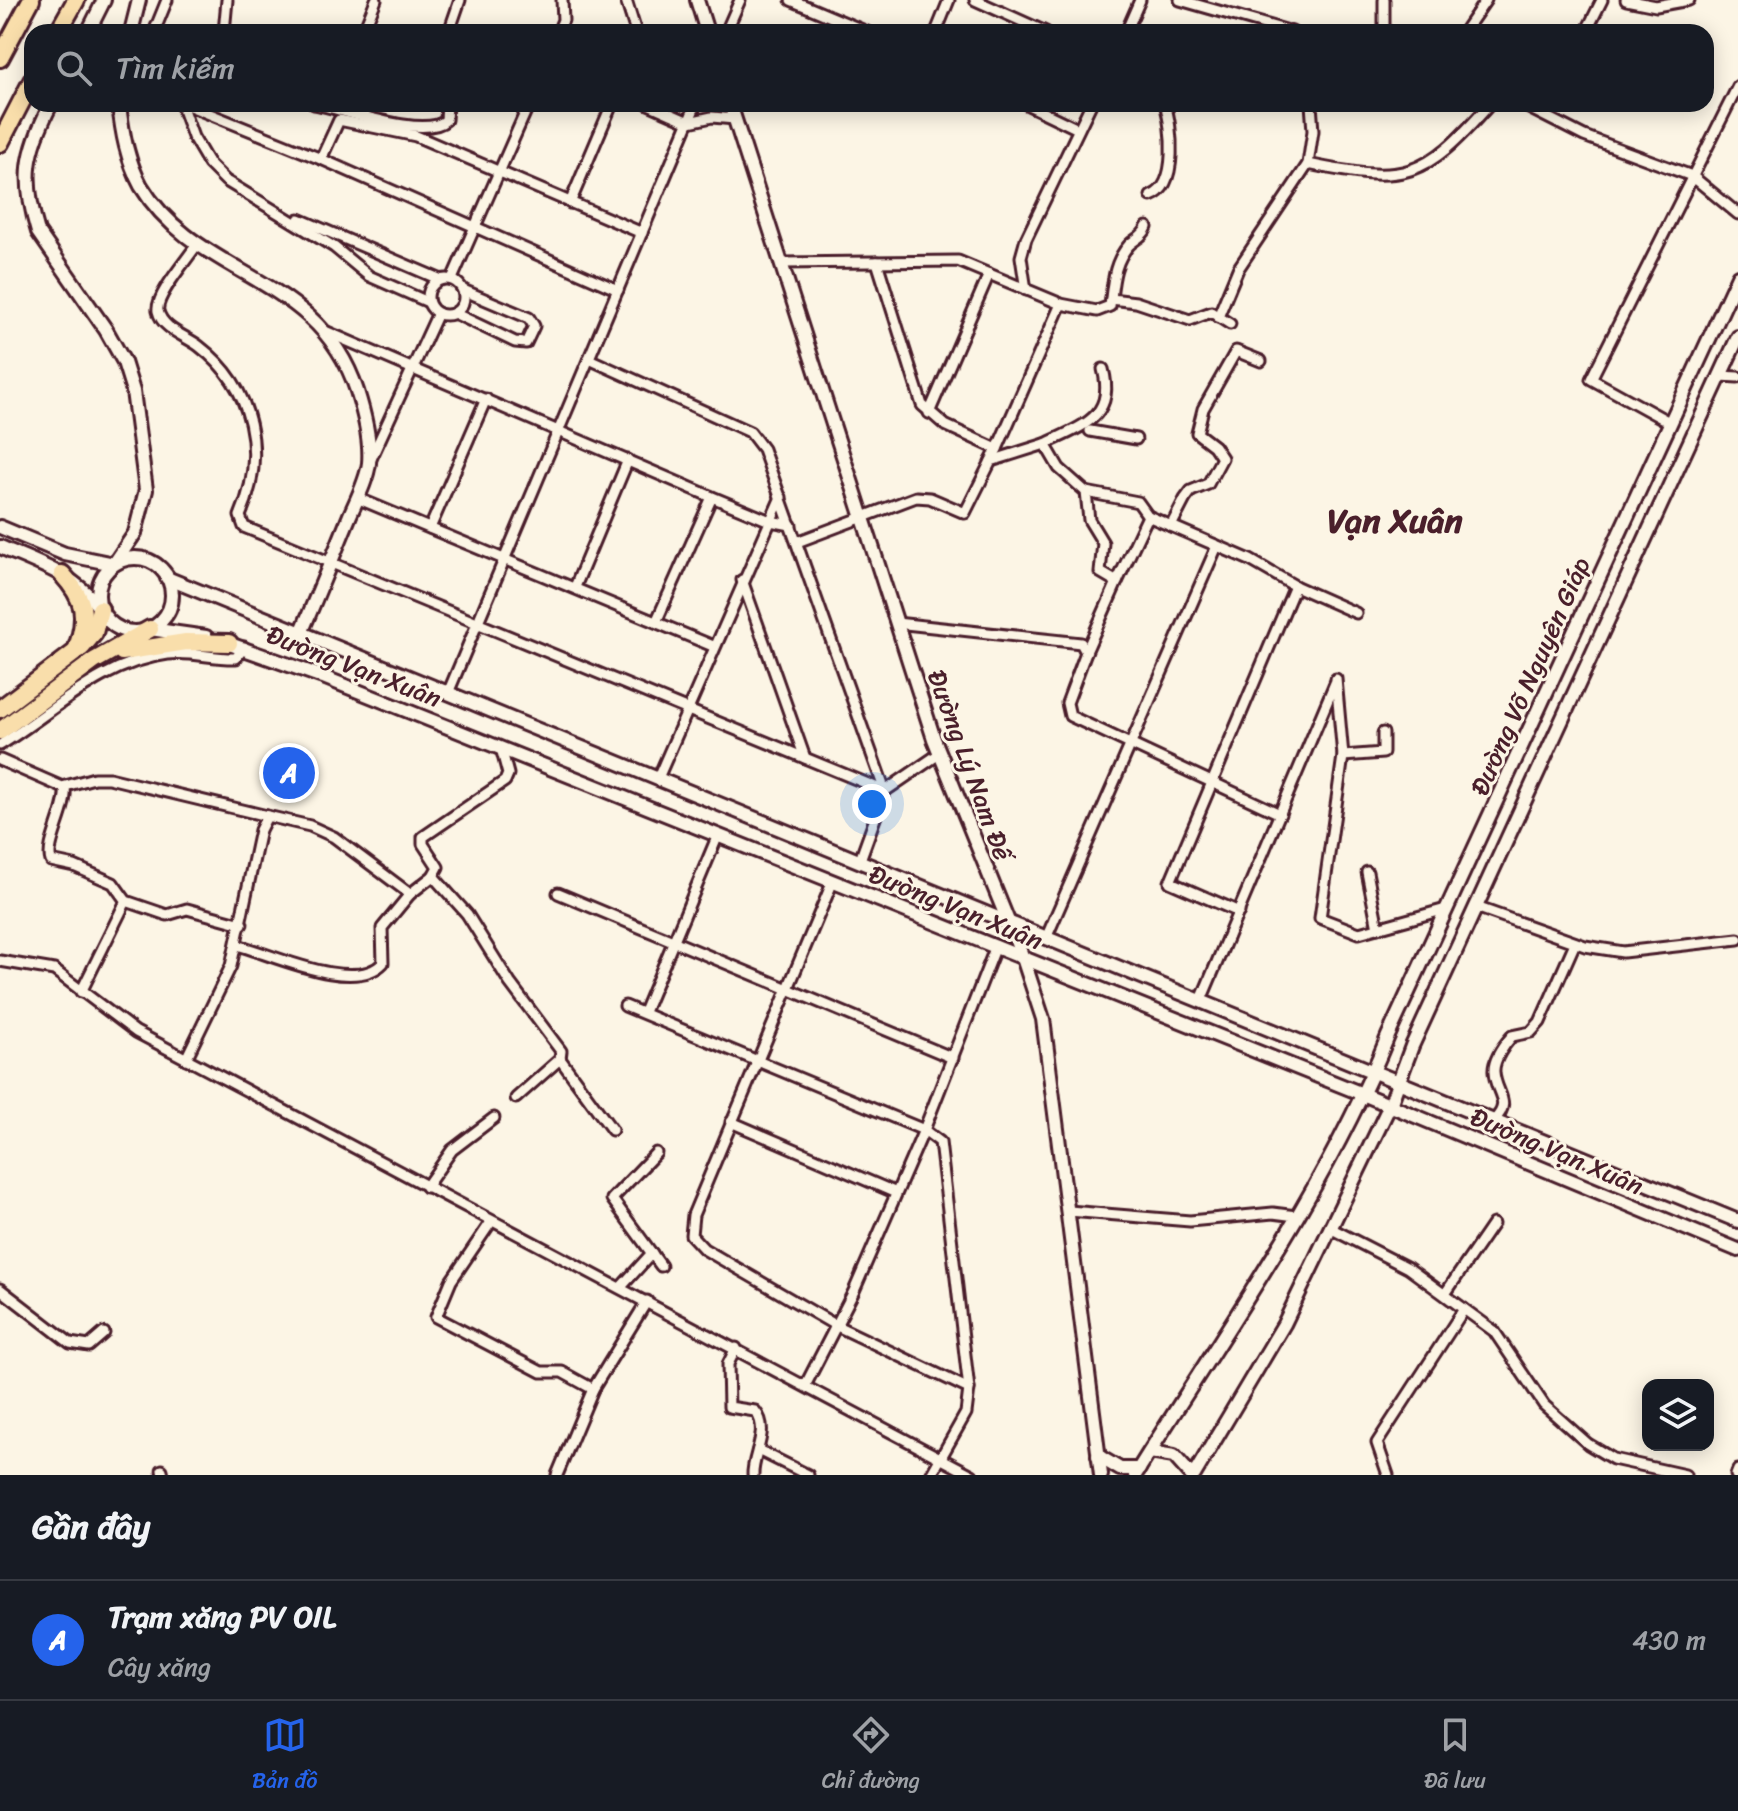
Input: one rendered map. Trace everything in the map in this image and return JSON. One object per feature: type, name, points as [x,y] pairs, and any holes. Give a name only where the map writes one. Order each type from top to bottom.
[{"type":"highway","points":[[0,40],[25,0]]},
{"type":"highway","points":[[0,58],[31,0]]},
{"type":"highway","points":[[62,24],[76,0]]},
{"type":"highway","points":[[0,143],[24,96]]},
{"type":"highway","points":[[62,574],[84,604],[83,631],[75,652]]},
{"type":"highway","points":[[0,709],[75,652],[94,633],[100,609]]},
{"type":"highway","points":[[0,731],[94,661],[150,629]]},
{"type":"highway","points":[[94,661],[157,645],[237,645]]},
{"type":"main road","points":[[92,24],[104,0]]},
{"type":"main road","points":[[133,24],[139,0]]},
{"type":"main road","points":[[697,0],[704,24]]},
{"type":"main road","points":[[48,112],[30,152],[26,177],[31,209],[38,232],[124,362],[133,391],[146,490],[135,533],[99,584],[100,609]]},
{"type":"main road","points":[[120,112],[123,137],[142,186],[156,206],[198,243],[294,301],[327,332],[353,380],[362,409],[369,464],[301,633]]},
{"type":"main road","name":"Đường Lý Nam Đế","points":[[733,112],[939,754],[1023,958],[1043,1019],[1101,1475]]},
{"type":"main road","name":"Đường Võ Nguyên Giáp","points":[[1137,1472],[1296,1216],[1365,1095],[1446,909],[1738,276]]},
{"type":"main road","name":"Đường Võ Nguyên Giáp","points":[[1193,1475],[1284,1324],[1390,1105],[1483,891],[1738,337]]},
{"type":"main road","points":[[0,527],[65,554],[114,564],[126,559],[150,562],[167,578],[171,602],[160,622],[150,629],[139,632],[116,627],[86,590],[62,574],[0,547]]},
{"type":"main road","name":"Đường Vạn Xuân","points":[[167,578],[1738,1221]]},
{"type":"main road","name":"Đường Vạn Xuân","points":[[150,629],[203,635],[237,645],[501,748],[1390,1105],[1738,1250]]},
{"type":"main road","points":[[1460,880],[1483,891]]},
{"type":"main road","points":[[1150,1452],[1174,1456],[1193,1475]]},
{"type":"main road","points":[[1098,1456],[1120,1469],[1137,1472]]},
{"type":"street","points":[[157,24],[167,0]]},
{"type":"street","points":[[225,24],[227,0]]},
{"type":"street","points":[[366,24],[376,0]]},
{"type":"street","points":[[452,24],[460,0]]},
{"type":"street","points":[[561,24],[562,0]]},
{"type":"street","points":[[626,0],[634,24]]},
{"type":"street","points":[[730,24],[740,0]]},
{"type":"street","points":[[791,0],[848,24]]},
{"type":"street","points":[[939,24],[949,0]]},
{"type":"street","points":[[975,0],[1028,24]]},
{"type":"street","points":[[1130,24],[1140,0]]},
{"type":"street","points":[[1180,0],[1264,24]]},
{"type":"street","points":[[1384,0],[1384,24]]},
{"type":"street","points":[[1470,24],[1486,0]]},
{"type":"street","points":[[1590,24],[1602,0]]},
{"type":"street","points":[[1626,0],[1689,0]]},
{"type":"street","points":[[1669,422],[1591,379],[1738,86]]},
{"type":"street","points":[[185,112],[193,137],[209,164],[226,181],[334,247],[369,276],[428,302],[438,313],[454,313],[515,342],[526,343],[534,326],[529,318],[463,290],[452,279],[439,279],[270,207]]},
{"type":"street","points":[[203,112],[321,159],[618,290]]},
{"type":"street","points":[[334,112],[416,136],[642,233]]},
{"type":"street","points":[[321,159],[341,115],[348,112]]},
{"type":"street","points":[[369,112],[435,126],[446,120],[446,112]]},
{"type":"street","points":[[452,279],[525,112]]},
{"type":"street","points":[[570,203],[609,112]]},
{"type":"street","points":[[666,112],[689,122],[712,117],[735,119]]},
{"type":"street","points":[[448,693],[693,112]]},
{"type":"street","points":[[1043,112],[1078,129]]},
{"type":"street","points":[[1026,290],[1021,257],[1026,239],[1087,112]]},
{"type":"street","points":[[1151,196],[1161,188],[1173,146],[1167,112]]},
{"type":"street","points":[[1218,317],[1238,269],[1308,164],[1313,131],[1312,112]]},
{"type":"street","points":[[1308,164],[1380,177],[1401,173],[1445,152],[1482,112]]},
{"type":"street","points":[[1550,112],[1584,136],[1692,176],[1738,214]]},
{"type":"street","points":[[782,263],[958,261],[1061,304],[1097,311],[1108,309],[1116,267],[1131,242],[1142,237],[1147,227]]},
{"type":"street","points":[[198,243],[160,298],[158,310],[164,324],[220,364],[245,404],[255,445],[252,485],[240,522],[476,624],[885,791]]},
{"type":"street","points":[[877,262],[916,395],[929,413],[945,425],[997,449]]},
{"type":"street","points":[[929,413],[989,274]]},
{"type":"street","points":[[428,302],[430,286],[439,279]]},
{"type":"street","points":[[454,313],[462,306],[463,290]]},
{"type":"street","points":[[1111,299],[1136,302],[1190,320],[1207,311],[1230,324]]},
{"type":"street","points":[[797,542],[923,497],[965,513],[1061,304]]},
{"type":"street","points":[[369,464],[416,367],[438,313]]},
{"type":"street","points":[[327,332],[416,367],[712,497],[770,521],[791,525]]},
{"type":"street","points":[[1171,526],[1185,499],[1191,491],[1208,484],[1222,458],[1214,446],[1197,433],[1216,383],[1236,351],[1261,361]]},
{"type":"street","points":[[589,359],[750,432],[763,449],[885,791]]},
{"type":"street","points":[[991,461],[1085,429],[1103,407],[1107,390],[1103,369]]},
{"type":"street","points":[[1720,376],[1738,377]]},
{"type":"street","points":[[430,528],[486,399]]},
{"type":"street","points":[[1085,429],[1136,439]]},
{"type":"street","points":[[1045,444],[1059,468],[1086,492],[1138,502],[1148,516],[1356,613]]},
{"type":"street","points":[[575,587],[628,460]]},
{"type":"street","points":[[1086,492],[1089,520],[1103,543],[1100,574],[1117,582]]},
{"type":"street","points":[[657,620],[712,497]]},
{"type":"street","points":[[658,778],[713,646],[781,497]]},
{"type":"street","points":[[357,498],[657,620],[713,646]]},
{"type":"street","points":[[1148,516],[1086,652],[1067,703],[1068,713],[1075,720],[1280,814]]},
{"type":"street","points":[[1047,936],[1217,546]]},
{"type":"street","points":[[742,580],[805,758]]},
{"type":"street","points":[[1239,912],[1170,882],[1295,586]]},
{"type":"street","points":[[896,623],[1042,637],[1081,643],[1086,652]]},
{"type":"street","points":[[0,745],[110,669],[167,654],[196,653],[236,658],[237,645]]},
{"type":"street","points":[[1201,1000],[1336,679],[1343,756],[1320,918],[1359,933],[1446,909]]},
{"type":"street","points":[[1343,756],[1383,753],[1383,733]]},
{"type":"street","points":[[237,945],[321,972],[362,973],[383,963],[382,928],[410,894],[433,876],[438,867],[423,844],[423,837],[505,781],[508,774],[501,748]]},
{"type":"street","points":[[860,860],[885,791],[939,754]]},
{"type":"street","points":[[0,760],[44,782],[65,787],[94,778],[109,778],[310,826],[334,837],[410,894]]},
{"type":"street","points":[[65,787],[49,858],[113,883],[126,901],[167,915],[187,909],[242,924]]},
{"type":"street","points":[[186,1059],[216,1002],[237,945],[260,830],[267,816]]},
{"type":"street","points":[[644,1012],[718,835]]},
{"type":"street","points":[[1367,872],[1378,928]]},
{"type":"street","points":[[433,876],[467,914],[510,983],[560,1047],[560,1059],[612,1130]]},
{"type":"street","points":[[833,881],[693,1215],[691,1235],[704,1249],[837,1326],[969,1389]]},
{"type":"street","points":[[558,893],[953,1058]]},
{"type":"street","points":[[81,992],[126,901]]},
{"type":"street","points":[[1476,907],[1575,943],[1623,952],[1738,939]]},
{"type":"street","points":[[1494,1120],[1502,1113],[1505,1101],[1494,1075],[1496,1061],[1512,1036],[1531,1032],[1540,1022],[1575,943]]},
{"type":"street","points":[[806,1384],[837,1326],[924,1130],[996,946]]},
{"type":"street","points":[[0,961],[46,966],[136,1032],[491,1222],[806,1384],[972,1475]]},
{"type":"street","points":[[625,1006],[924,1130],[940,1142],[969,1389],[966,1413],[931,1475]]},
{"type":"street","points":[[516,1098],[560,1059]]},
{"type":"street","points":[[426,1187],[452,1150],[494,1118]]},
{"type":"street","points":[[731,1122],[894,1192]]},
{"type":"street","points":[[656,1153],[612,1199],[661,1266]]},
{"type":"street","points":[[1069,1211],[1190,1221],[1273,1213],[1296,1216]]},
{"type":"street","points":[[491,1222],[451,1281],[436,1317],[541,1372],[562,1372],[593,1389]]},
{"type":"street","points":[[1445,1294],[1493,1224]]},
{"type":"street","points":[[1330,1228],[1408,1268],[1502,1339],[1544,1405],[1588,1444],[1613,1459],[1685,1475]]},
{"type":"street","points":[[621,1287],[652,1253]]},
{"type":"street","points":[[0,1289],[70,1343],[89,1346],[104,1333]]},
{"type":"street","points":[[557,1475],[593,1389],[647,1301]]},
{"type":"street","points":[[1388,1475],[1377,1443],[1464,1309]]},
{"type":"street","points":[[736,1348],[728,1364],[729,1407],[758,1414],[761,1429],[753,1475]]},
{"type":"street","points":[[758,1450],[808,1475]]},
{"type":"place","name":"Trạm xăng PV OIL","points":[[289,773]]},
{"type":"district","name":"Vạn Xuân","points":[[1395,521]]}]
